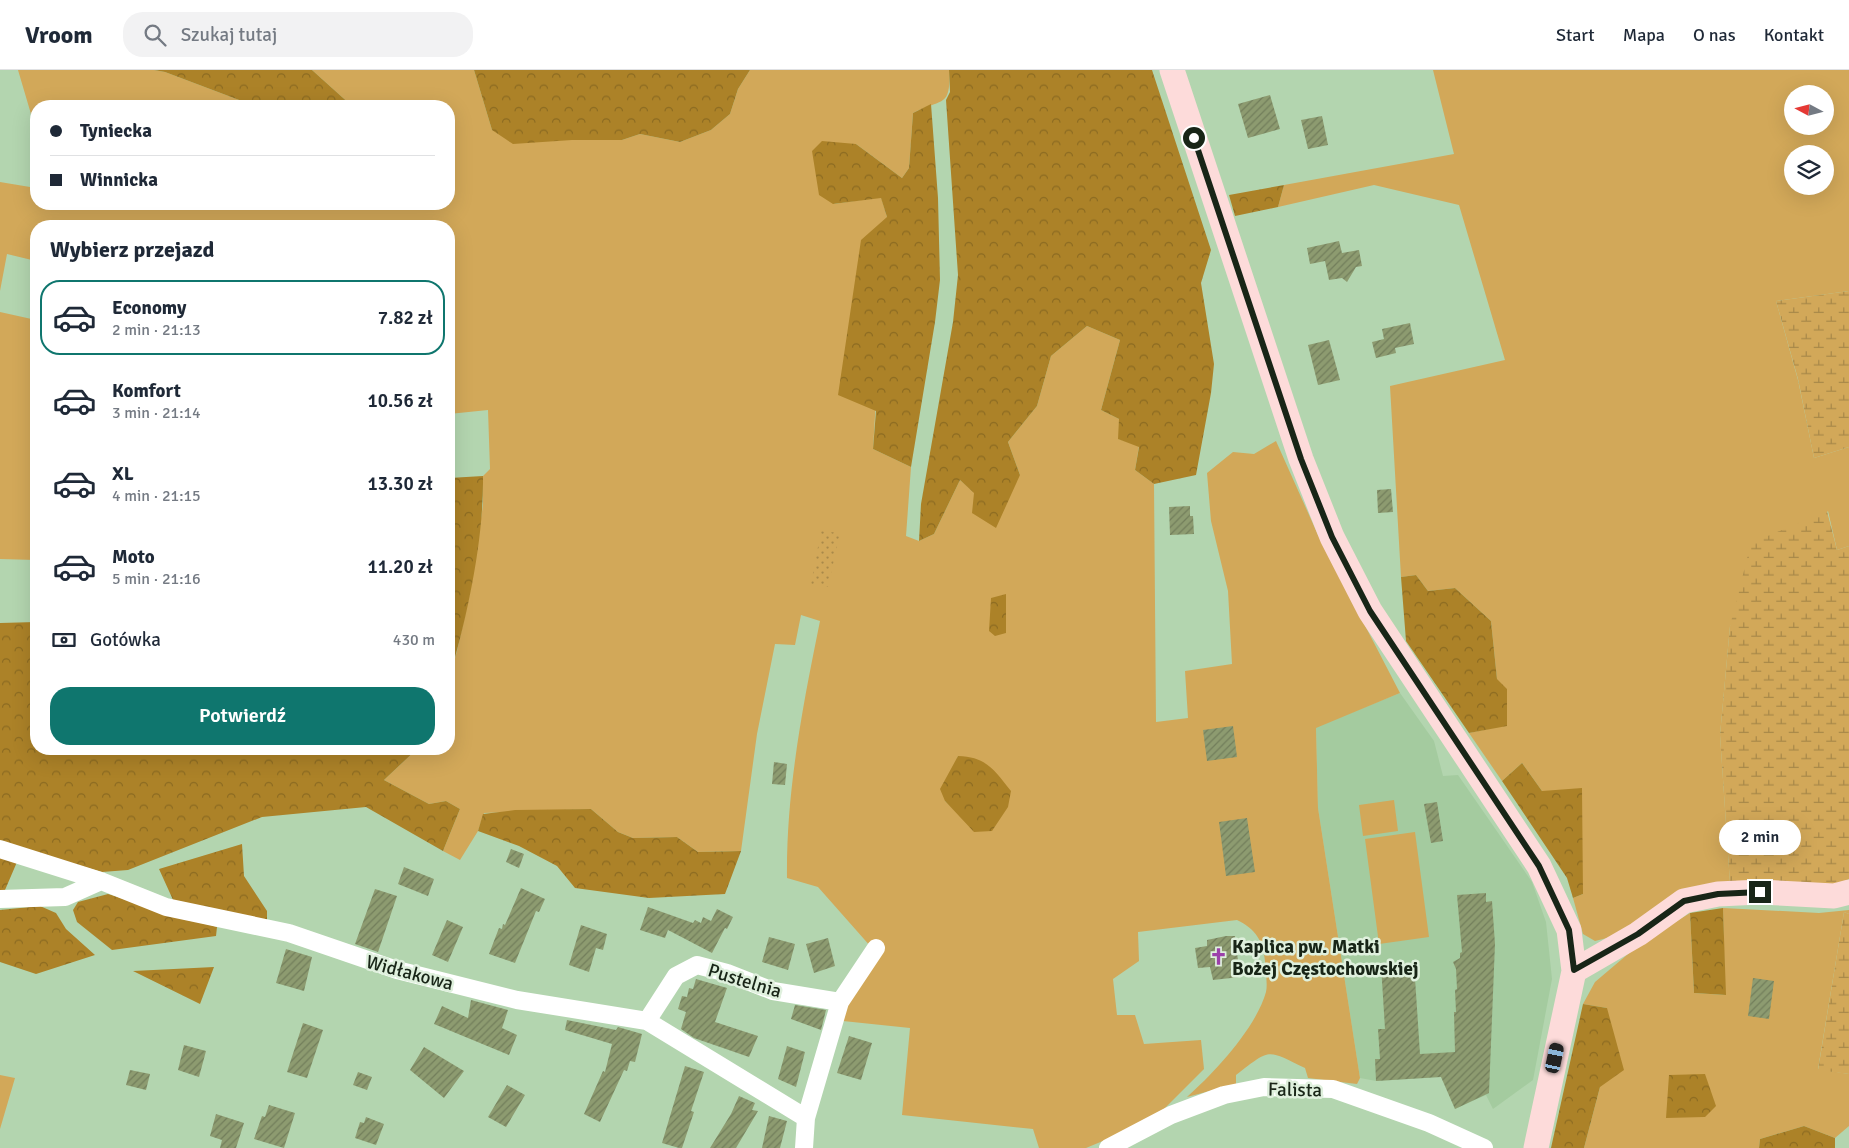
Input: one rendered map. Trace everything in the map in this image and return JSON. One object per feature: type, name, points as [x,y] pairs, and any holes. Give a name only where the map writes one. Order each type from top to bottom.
[{"type":"street","points":[[1172,70],[1301,459],[1332,537],[1370,611],[1539,866],[1569,930],[1574,970],[1536,1148]]},
{"type":"street","name":"Widłakowa","points":[[0,849],[101,881],[166,907],[289,933],[406,972],[517,1000],[647,1021],[806,1118]]},
{"type":"street","points":[[0,899],[65,896],[101,881]]},
{"type":"street","points":[[1574,970],[1638,934],[1684,901],[1718,894],[1760,892],[1834,896],[1849,892]]},
{"type":"street","points":[[804,1148],[806,1118],[840,1002],[876,948]]},
{"type":"street","name":"Pustelnia","points":[[647,1021],[676,976],[697,965],[727,973],[773,991],[840,1002]]},
{"type":"street","name":"Falista","points":[[1108,1148],[1171,1115],[1224,1095],[1264,1087],[1332,1089],[1429,1123],[1484,1148]]},
{"type":"shaded area","points":[[1400,693],[1434,741],[1443,776],[1458,775],[1532,882],[1546,922],[1552,979],[1533,1080],[1493,1109],[1486,1095],[1455,1109],[1450,1097],[1455,1094],[1452,1076],[1376,1081],[1360,1078],[1318,808],[1316,727]]},
{"type":"green space","points":[[18,70],[154,70],[165,72],[239,100],[30,100],[30,111]]},
{"type":"green space","points":[[154,70],[312,70],[345,100],[239,100],[165,72]]},
{"type":"green space","points":[[312,70],[474,70],[492,130],[572,140],[622,140],[640,134],[680,142],[711,130],[730,114],[738,89],[750,70],[949,70],[948,91],[943,100],[913,113],[909,168],[902,178],[856,144],[834,204],[881,197],[887,217],[873,449],[911,467],[906,536],[919,541],[934,534],[960,480],[975,493],[1020,475],[1008,442],[1037,406],[1051,356],[1087,326],[1120,340],[1101,410],[1119,419],[1119,439],[1139,446],[1135,470],[1154,484],[1156,722],[1188,718],[1185,671],[1232,664],[1228,591],[1211,521],[1207,473],[1233,452],[1254,454],[1276,441],[1318,535],[1400,693],[1316,728],[1318,808],[1360,1078],[1357,1084],[1308,1078],[1305,1068],[1283,1057],[1269,1054],[1256,1060],[1236,1075],[1236,1084],[1187,1097],[1221,1063],[1244,1035],[1261,1006],[1266,992],[1265,961],[1260,942],[1249,927],[1237,920],[1138,932],[1139,961],[1113,979],[1117,1015],[1135,1015],[1144,1044],[1201,1040],[1204,1069],[1164,1109],[1110,1138],[1086,1148],[1039,1148],[1033,1129],[902,1115],[910,1028],[843,1021],[845,1009],[879,956],[818,887],[787,878],[789,813],[797,748],[820,621],[801,615],[795,645],[775,644],[757,734],[741,851],[698,852],[677,837],[633,838],[618,832],[591,809],[484,813],[478,831],[460,860],[443,851],[460,809],[446,801],[429,804],[384,780],[411,755],[455,755],[455,658],[470,592],[483,505],[483,476],[490,469],[488,410],[455,413],[455,220],[30,220],[30,260],[7,254],[0,291],[0,182],[30,187],[30,210],[455,210],[455,100],[345,100]],"holes":[[[958,756],[960,815],[945,801]]]},
{"type":"green space","points":[[474,70],[750,70],[738,89],[730,114],[711,130],[680,142],[640,134],[622,140],[572,140],[513,144],[492,130]]},
{"type":"green space","points":[[949,70],[1152,70],[1211,250],[1201,283],[1214,364],[1211,393],[1196,475],[1154,484],[1135,470],[1139,447],[1118,439],[1119,419],[1101,410],[1120,340],[1087,326],[1051,356],[1037,406],[1008,442],[1020,475],[996,528],[972,513],[974,493],[960,480],[934,534],[919,541],[921,504],[953,322],[958,275],[946,100],[950,92]]},
{"type":"green space","points":[[1433,70],[1849,70],[1849,291],[1776,301],[1798,380],[1814,458],[1849,447],[1849,546],[1837,550],[1828,511],[1730,626],[1720,735],[1730,883],[1615,936],[1595,941],[1583,934],[1573,898],[1583,894],[1542,791],[1522,763],[1502,781],[1469,733],[1507,725],[1497,679],[1491,621],[1455,588],[1428,591],[1416,575],[1401,577],[1390,386],[1505,360],[1459,205],[1374,185],[1278,207],[1284,185],[1454,154]]},
{"type":"green space","points":[[931,104],[938,198],[940,280],[911,467],[873,449],[876,411],[838,395],[861,240],[887,217],[881,198],[833,204],[819,195],[812,151],[822,141],[856,144],[902,178],[909,168],[913,113]]},
{"type":"green space","points":[[1284,185],[1278,207],[1235,216],[1229,195]]},
{"type":"green space","points":[[1849,291],[1849,447],[1814,458],[1798,379],[1776,301]]},
{"type":"green space","points":[[0,312],[30,319],[30,560],[0,559]]},
{"type":"green space","points":[[483,476],[481,526],[473,579],[455,657],[455,478]]},
{"type":"green space","points":[[1827,511],[1837,550],[1849,546],[1849,879],[1838,885],[1730,883],[1720,735],[1730,626],[1751,543]]},
{"type":"green space","points":[[821,531],[840,533],[828,587],[811,584]]},
{"type":"green space","points":[[1416,575],[1428,591],[1455,588],[1491,621],[1497,679],[1507,689],[1507,726],[1469,733],[1406,641],[1401,577]]},
{"type":"green space","points":[[1006,594],[1006,633],[995,636],[989,631],[991,598]]},
{"type":"green space","points":[[30,622],[30,755],[411,755],[384,780],[429,804],[446,801],[460,809],[443,851],[366,807],[262,817],[128,870],[102,872],[0,843],[0,623]]},
{"type":"green space","points":[[958,756],[983,762],[994,771],[1011,791],[1008,807],[992,831],[974,832],[945,801],[940,789]]},
{"type":"green space","points":[[1522,763],[1542,791],[1582,788],[1583,894],[1573,898],[1567,878],[1502,781]]},
{"type":"green space","points":[[1394,800],[1398,831],[1363,836],[1359,805]]},
{"type":"green space","points":[[591,809],[618,832],[633,838],[677,837],[698,852],[741,851],[725,894],[649,898],[575,888],[557,866],[519,846],[478,831],[483,814],[515,810]]},
{"type":"green space","points":[[1415,832],[1429,937],[1379,944],[1365,839]]},
{"type":"green space","points":[[242,844],[244,876],[267,911],[267,923],[174,902],[159,869]]},
{"type":"green space","points":[[0,857],[17,862],[5,890],[0,892]]},
{"type":"green space","points":[[108,894],[217,927],[216,936],[112,950],[77,922],[73,910],[78,902]]},
{"type":"green space","points":[[40,906],[56,913],[66,929],[95,955],[36,974],[0,962],[0,910]]},
{"type":"green space","points":[[1723,908],[1819,913],[1849,910],[1849,914],[1844,912],[1818,1069],[1849,1074],[1849,1126],[1835,1138],[1804,1126],[1760,1139],[1759,1148],[1584,1148],[1600,1087],[1607,1008],[1583,1004],[1595,982],[1641,943],[1690,913],[1694,993],[1725,995]]},
{"type":"green space","points":[[1723,908],[1726,995],[1694,993],[1690,913]]},
{"type":"green space","points":[[1844,912],[1849,914],[1849,1074],[1818,1070]]},
{"type":"green space","points":[[214,967],[200,1004],[133,971]]},
{"type":"green space","points":[[1583,1004],[1607,1008],[1624,1070],[1600,1087],[1584,1148],[1551,1148]]},
{"type":"green space","points":[[1705,1074],[1716,1106],[1705,1117],[1666,1118],[1669,1075]]},
{"type":"green space","points":[[0,1075],[15,1078],[0,1129]]},
{"type":"green space","points":[[1804,1126],[1835,1138],[1835,1148],[1759,1148],[1760,1139]]},
{"type":"building","points":[[1270,95],[1280,129],[1248,138],[1238,104]]},
{"type":"building","points":[[1322,116],[1328,145],[1308,149],[1301,120]]},
{"type":"building","points":[[1339,241],[1342,253],[1359,250],[1362,266],[1356,267],[1347,282],[1342,278],[1329,280],[1325,261],[1310,264],[1307,248]]},
{"type":"building","points":[[1410,323],[1414,344],[1395,348],[1396,353],[1376,358],[1372,342],[1384,339],[1382,329]]},
{"type":"building","points":[[1329,340],[1340,380],[1318,385],[1308,345]]},
{"type":"building","points":[[1391,489],[1393,512],[1378,513],[1377,490]]},
{"type":"building","points":[[1190,506],[1190,516],[1193,516],[1194,534],[1170,535],[1169,507]]},
{"type":"building","points":[[1233,726],[1237,757],[1207,761],[1203,730]]},
{"type":"building","points":[[774,762],[787,764],[785,785],[772,784]]},
{"type":"building","points":[[1437,802],[1443,841],[1431,843],[1424,804]]},
{"type":"building","points":[[1247,818],[1255,872],[1226,876],[1219,822]]},
{"type":"building","points":[[511,849],[524,854],[519,868],[506,862]]},
{"type":"building","points":[[404,867],[434,879],[428,896],[398,884]]},
{"type":"building","points":[[521,888],[545,899],[539,912],[536,911],[515,963],[489,954],[499,928],[502,929],[503,924],[505,925]]},
{"type":"building","points":[[375,889],[397,896],[378,952],[355,944]]},
{"type":"building","points":[[1486,893],[1486,902],[1492,901],[1495,944],[1489,1093],[1455,1109],[1441,1077],[1376,1081],[1375,1059],[1380,1059],[1378,1029],[1385,1029],[1381,965],[1414,963],[1420,1054],[1455,1052],[1454,1012],[1456,1012],[1455,990],[1457,989],[1456,969],[1453,962],[1460,958],[1460,953],[1462,952],[1457,895]]},
{"type":"building","points":[[648,907],[693,923],[695,920],[701,923],[703,917],[711,921],[717,909],[733,917],[712,953],[668,930],[665,938],[640,930]]},
{"type":"building","points":[[447,920],[463,927],[448,962],[432,955]]},
{"type":"building","points":[[581,925],[607,934],[603,950],[596,948],[589,972],[569,965]]},
{"type":"building","name":"Kaplica pw. Matki Bożej Częstochowskiej","points":[[1235,936],[1240,977],[1213,980],[1210,967],[1198,968],[1195,948],[1207,946],[1207,940]]},
{"type":"building","points":[[769,937],[795,944],[788,970],[762,962]]},
{"type":"building","points":[[828,938],[835,966],[814,973],[806,944]]},
{"type":"building","points":[[286,949],[312,957],[304,991],[276,983]]},
{"type":"building","points":[[1753,978],[1774,981],[1769,1019],[1748,1016]]},
{"type":"building","points":[[696,979],[727,988],[715,1022],[758,1036],[749,1057],[694,1038],[681,1029],[686,1012],[678,1009],[682,996],[687,997],[689,988],[693,989]]},
{"type":"building","points":[[471,1000],[508,1010],[502,1028],[517,1035],[509,1055],[434,1024],[442,1006],[468,1018]]},
{"type":"building","points":[[795,1005],[826,1010],[821,1030],[791,1019]]},
{"type":"building","points":[[567,1020],[616,1030],[618,1027],[642,1034],[635,1062],[630,1061],[627,1071],[624,1070],[600,1122],[584,1114],[603,1071],[605,1072],[612,1044],[565,1030]]},
{"type":"building","points":[[303,1023],[323,1030],[307,1078],[287,1072]]},
{"type":"building","points":[[849,1036],[872,1043],[861,1080],[837,1073]]},
{"type":"building","points":[[184,1045],[206,1051],[199,1077],[178,1070]]},
{"type":"building","points":[[787,1046],[805,1052],[796,1087],[778,1079]]},
{"type":"building","points":[[424,1047],[464,1071],[444,1098],[410,1070]]},
{"type":"building","points":[[685,1066],[704,1072],[691,1111],[694,1112],[682,1148],[679,1148],[662,1143]]},
{"type":"building","points":[[130,1070],[150,1074],[146,1090],[126,1085]]},
{"type":"building","points":[[358,1072],[372,1077],[367,1090],[353,1085]]},
{"type":"building","points":[[507,1085],[525,1095],[506,1127],[488,1117]]},
{"type":"building","points":[[739,1096],[755,1103],[752,1110],[758,1111],[736,1148],[710,1148],[731,1114]]},
{"type":"building","points":[[269,1105],[295,1113],[284,1148],[254,1139],[262,1116],[265,1117]]},
{"type":"building","points":[[216,1114],[244,1123],[236,1148],[220,1148],[222,1140],[210,1136]]},
{"type":"building","points":[[769,1116],[787,1121],[780,1148],[762,1148]]},
{"type":"building","points":[[366,1117],[384,1124],[376,1145],[355,1138],[360,1122],[364,1123]]},
{"type":"place","name":"Kaplica pw. Matki Bożej Częstochowskiej","points":[[1218,957]]},
{"type":"route","points":[[1194,138],[1301,459],[1332,537],[1370,611],[1539,866],[1569,930],[1574,970],[1638,934],[1684,901],[1718,894],[1760,892]]}]
